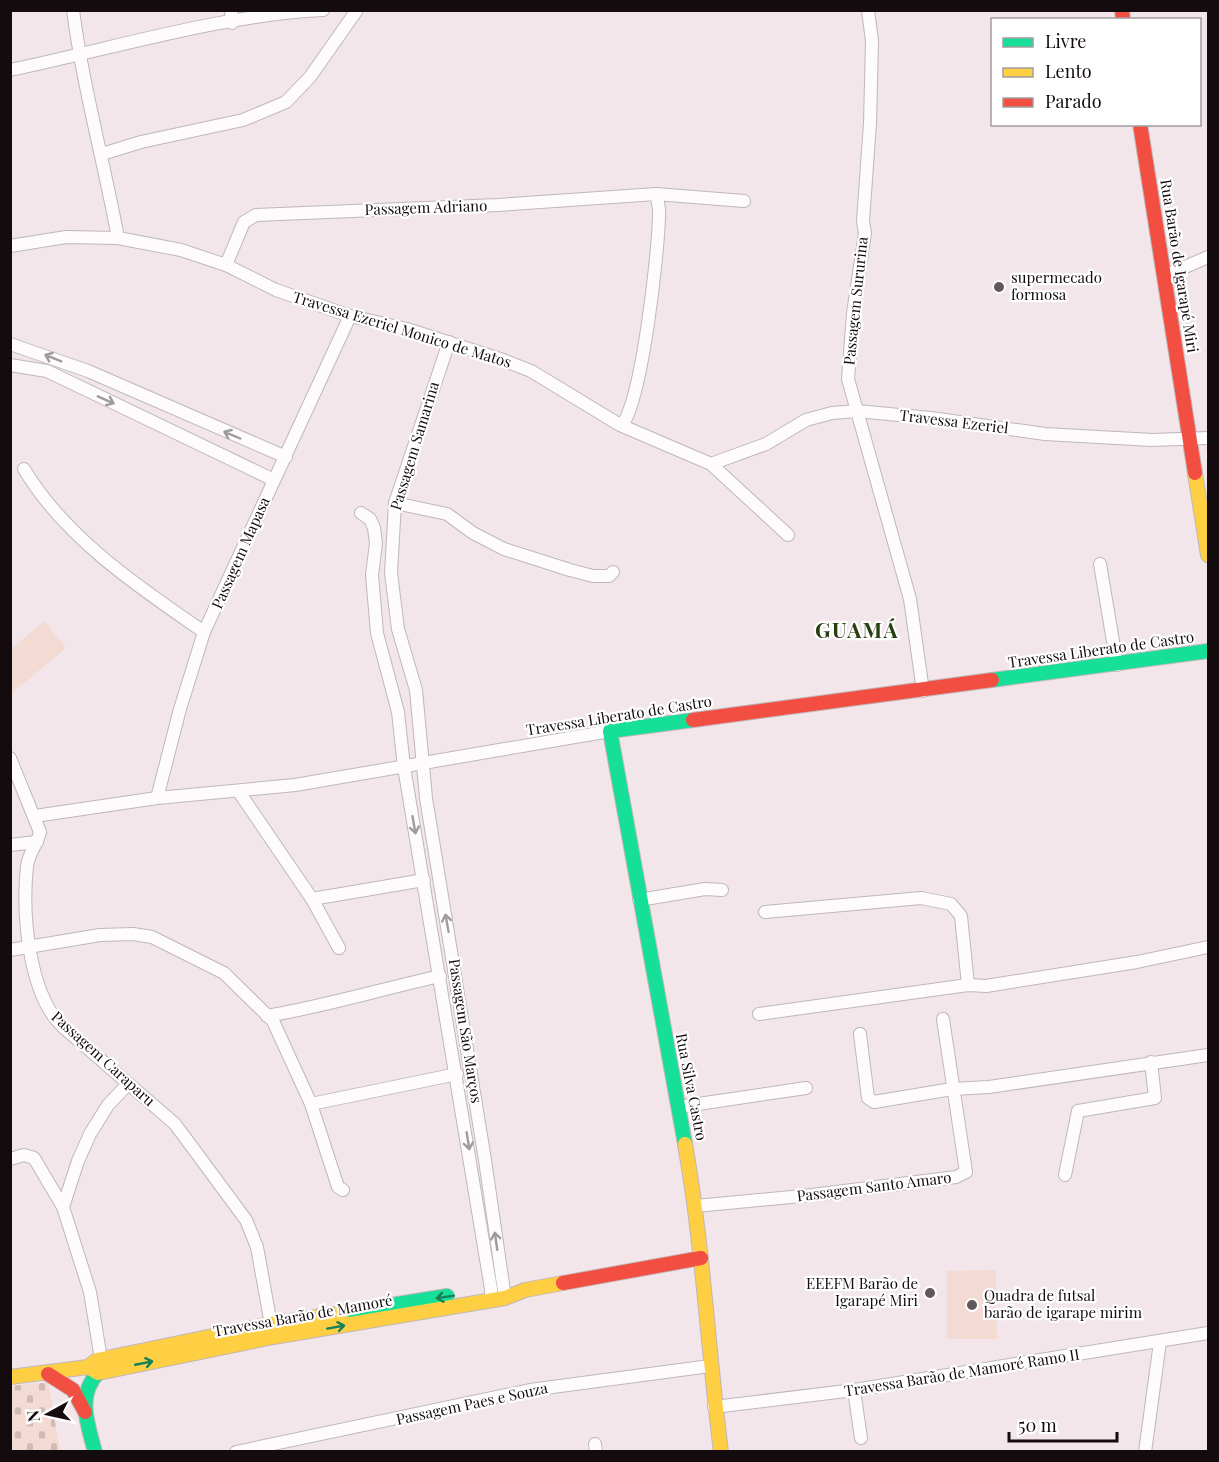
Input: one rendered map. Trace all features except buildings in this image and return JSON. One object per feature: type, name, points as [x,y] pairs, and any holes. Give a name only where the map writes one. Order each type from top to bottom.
[{"type":"street","points":[[73,10],[79,56],[102,154],[118,238]]},
{"type":"street","points":[[10,70],[79,56],[231,17],[323,10]]},
{"type":"street","points":[[102,154],[141,142],[243,120],[286,102],[310,77],[357,10]]},
{"type":"street","name":"Passagem Sururina","points":[[868,10],[872,41],[868,115],[870,123],[863,221],[865,233],[854,302],[848,379],[910,599],[923,691]]},
{"type":"street","name":"Rua Barão de Igarapé Miri","points":[[1140,126],[1209,555]]},
{"type":"street","points":[[622,425],[637,385],[644,338],[660,218],[656,194]]},
{"type":"street","name":"Passagem Adriano","points":[[226,265],[244,222],[256,215],[498,205],[656,194],[744,201]]},
{"type":"street","name":"Travessa Ezeriel Monico de Matos","points":[[10,246],[66,237],[118,238],[181,250],[226,265],[276,291],[350,316],[407,329],[531,371],[622,425],[711,464],[788,535]]},
{"type":"street","points":[[1164,276],[1209,257]]},
{"type":"street","name":"Passagem Mapasa","points":[[157,798],[180,709],[204,632],[350,316]]},
{"type":"street","name":"Passagem Samarina","points":[[423,764],[416,690],[398,629],[391,573],[395,503],[416,432],[448,342]]},
{"type":"street","points":[[12,355],[280,469]]},
{"type":"street","points":[[12,355],[88,371],[280,469]]},
{"type":"street","name":"Travessa Ezeriel","points":[[711,464],[766,444],[806,420],[832,413],[857,411],[931,418],[1045,435],[1189,441],[1209,438]]},
{"type":"street","points":[[24,469],[67,523],[89,544],[150,595],[204,632]]},
{"type":"street","points":[[395,503],[447,514],[473,533],[504,549],[593,576],[609,576],[613,572]]},
{"type":"street","name":"Passagem Samarina","points":[[360,513],[370,519],[374,528],[376,543],[372,575],[376,633],[398,712],[404,767]]},
{"type":"street","points":[[1100,564],[1117,664]]},
{"type":"street","name":"Travessa Liberato de Castro","points":[[35,816],[157,798],[239,792],[423,764],[610,731],[1209,651]]},
{"type":"street","name":"Rua Silva Castro","points":[[610,731],[696,1206],[714,1407],[721,1452]]},
{"type":"street","name":"Passagem Caraparu","points":[[10,758],[40,832],[37,842],[30,850],[27,867],[30,948],[42,997],[54,1019],[175,1124],[246,1220],[257,1247],[272,1331]]},
{"type":"street","name":"Passagem São Marços","points":[[423,764],[426,798],[485,1160],[497,1294]]},
{"type":"street","name":"Passagem São Marços","points":[[404,767],[497,1294]]},
{"type":"street","points":[[239,792],[312,899],[339,948]]},
{"type":"street","points":[[10,845],[37,842]]},
{"type":"street","points":[[312,899],[424,880]]},
{"type":"street","points":[[639,900],[705,890],[722,890]]},
{"type":"street","points":[[765,912],[921,898],[951,904],[961,916],[968,985]]},
{"type":"street","points":[[10,950],[117,933],[152,937],[224,973],[273,1021],[311,1104],[338,1187],[343,1190]]},
{"type":"street","points":[[759,1014],[968,985],[986,986],[1137,962],[1209,947]]},
{"type":"street","points":[[267,1016],[325,1006],[365,992],[440,976]]},
{"type":"street","name":"Passagem Santo Amaro","points":[[696,1206],[812,1195],[962,1175],[966,1172],[943,1019]]},
{"type":"street","points":[[860,1034],[868,1098],[871,1101],[1209,1055]]},
{"type":"street","points":[[1065,1175],[1078,1111],[1155,1098],[1151,1062]]},
{"type":"street","points":[[311,1104],[457,1074]]},
{"type":"street","points":[[63,1207],[78,1161],[90,1134],[108,1106],[128,1084]]},
{"type":"street","points":[[678,1107],[806,1088]]},
{"type":"street","points":[[10,1159],[24,1155],[34,1158],[63,1207],[90,1292],[96,1366],[84,1398],[95,1452]]},
{"type":"street","name":"Travessa Barão de Mamoré","points":[[10,1377],[48,1374],[96,1366],[272,1331],[525,1290],[701,1258]]},
{"type":"street","name":"Travessa Barão de Mamoré Ramo II","points":[[714,1407],[854,1390],[1209,1333]]},
{"type":"street","points":[[1145,1452],[1160,1342]]},
{"type":"street","name":"Passagem Paes e Souza","points":[[236,1452],[530,1390],[710,1366]]},
{"type":"street","points":[[48,1374],[73,1390],[87,1416]]},
{"type":"street","points":[[854,1390],[861,1438]]},
{"type":"green space","points":[[44,621],[66,648],[12,693],[11,649]]},
{"type":"green space","name":"Quadra de futsal barão de igarape mirim","points":[[996,1270],[997,1339],[947,1339],[947,1271]]},
{"type":"green space","points":[[48,1382],[60,1451],[11,1451],[10,1386]]},
{"type":"traffic: fast","points":[[992,680],[1208,651]]},
{"type":"traffic: fast","points":[[685,1144],[610,731],[693,720]]},
{"type":"traffic: fast","points":[[342,1313],[447,1296]]},
{"type":"traffic: fast","points":[[95,1452],[87,1421],[86,1401],[87,1391],[98,1373]]},
{"type":"traffic: slow","points":[[1195,473],[1208,555]]},
{"type":"traffic: slow","points":[[685,1144],[696,1221],[721,1452]]},
{"type":"traffic: slow","points":[[88,1367],[98,1373],[273,1337],[505,1298],[525,1290],[563,1283]]},
{"type":"traffic: slow","points":[[10,1377],[88,1367],[97,1360],[271,1324],[342,1313]]},
{"type":"traffic: jam","points":[[1122,10],[1123,18]]},
{"type":"traffic: jam","points":[[1140,126],[1195,473]]},
{"type":"traffic: jam","points":[[693,720],[992,680]]},
{"type":"traffic: jam","points":[[563,1283],[701,1258]]},
{"type":"traffic: jam","points":[[48,1374],[73,1390],[85,1412]]},
{"type":"place","name":"supermecado formosa","points":[[999,287]]},
{"type":"place","name":"EEEFM Barão de Igarapé Miri","points":[[930,1293]]},
{"type":"place","name":"Quadra de futsal barão de igarape mirim","points":[[972,1305]]},
{"type":"district","name":"GUAMÁ","points":[[857,631]]}]
